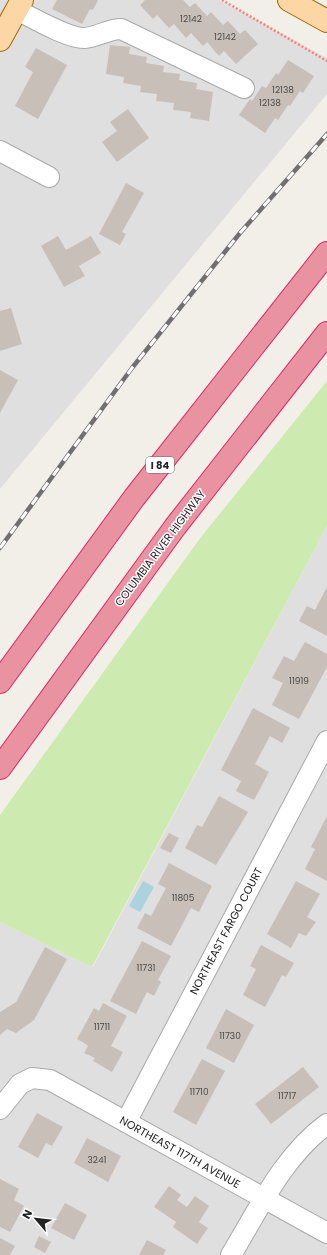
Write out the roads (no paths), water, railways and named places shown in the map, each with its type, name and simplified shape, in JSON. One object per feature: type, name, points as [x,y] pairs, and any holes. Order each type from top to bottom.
[{"type":"highway","name":"I 84","points":[[0,682],[143,487],[327,253]]},
{"type":"highway","name":"COLUMBIA RIVER HIGHWAY","points":[[0,768],[175,527],[327,333]]},
{"type":"highway","points":[[175,527],[327,355]]},
{"type":"main road","points":[[289,0],[327,21]]},
{"type":"main road","points":[[0,40],[19,5]]},
{"type":"street","points":[[19,5],[76,38],[88,38],[112,29],[121,29],[244,88]]},
{"type":"street","points":[[0,150],[49,177]]},
{"type":"street","name":"NORTHEAST FARGO COURT","points":[[126,1122],[327,740]]},
{"type":"street","name":"NORTHEAST 117TH AVENUE","points":[[0,1109],[20,1084],[32,1078],[50,1080],[327,1233]]},
{"type":"street","points":[[231,1255],[291,1158],[308,1140],[327,1124]]},
{"type":"water","points":[[143,881],[154,887],[140,912],[129,906]]},
{"type":"railway","points":[[0,548],[132,368],[240,233],[327,134]]}]
